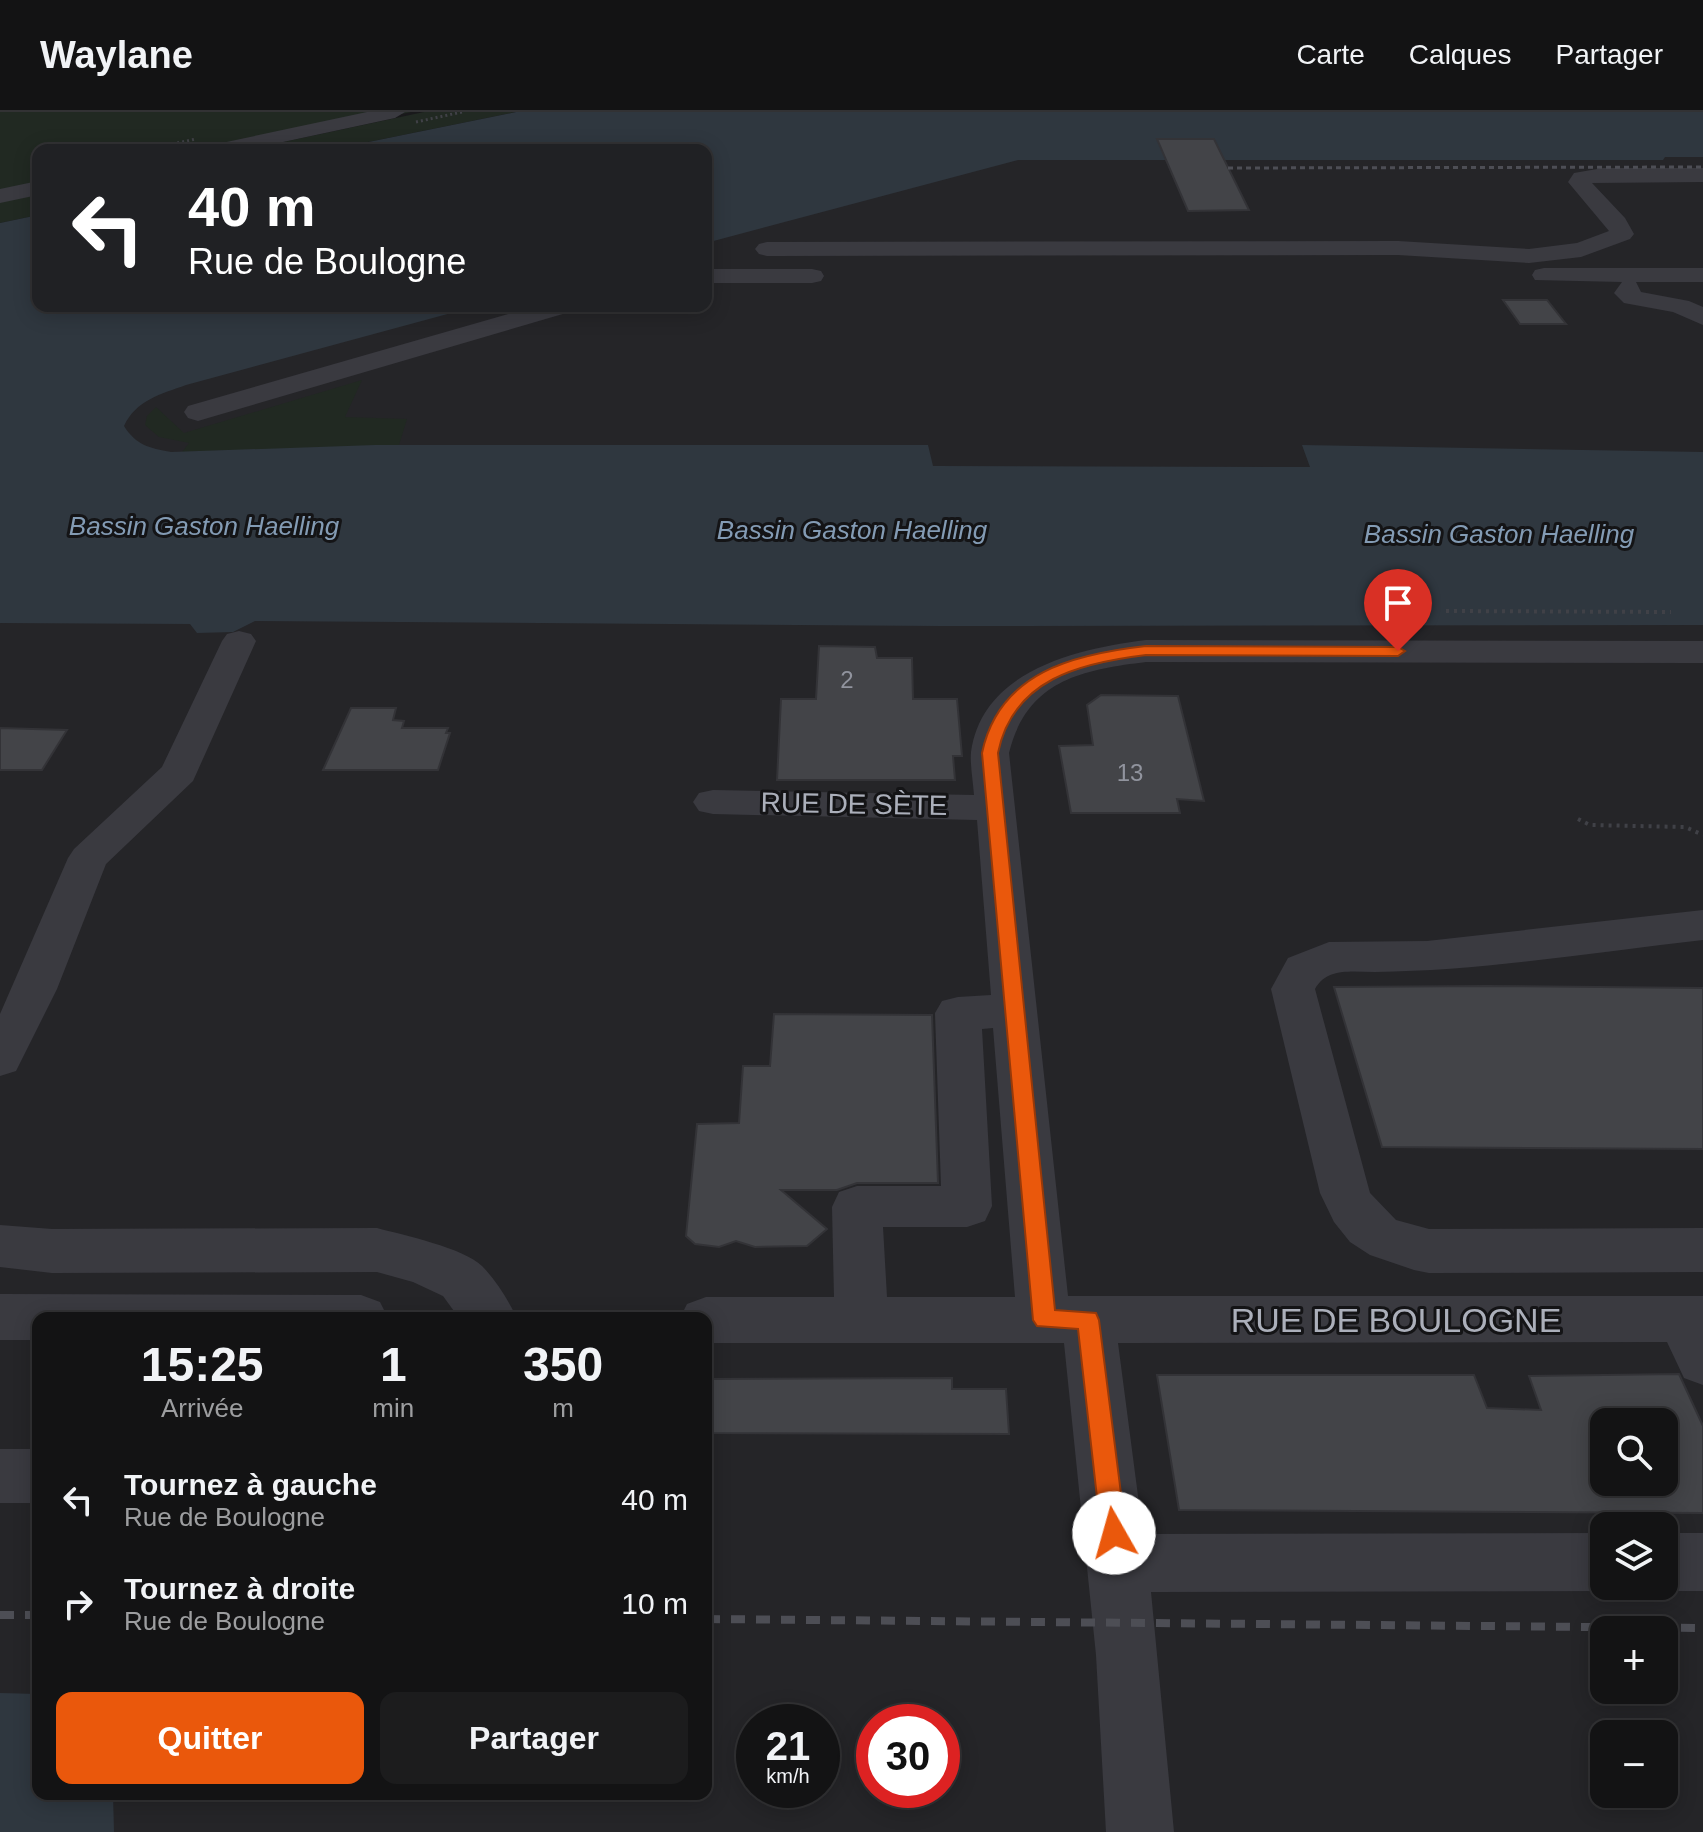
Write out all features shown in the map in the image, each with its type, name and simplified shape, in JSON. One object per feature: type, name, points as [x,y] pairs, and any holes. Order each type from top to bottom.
[{"type":"street","points":[[245,144],[395,112]]},
{"type":"street","points":[[1626,248],[1622,230],[1579,182],[1582,178],[1603,175],[1703,175]]},
{"type":"street","points":[[0,196],[32,189]]},
{"type":"street","points":[[712,263],[846,226]]},
{"type":"street","points":[[767,249],[1398,248],[1529,256],[1626,248],[1703,260]]},
{"type":"street","points":[[737,257],[1208,254],[1263,258],[1413,257],[1502,266],[1554,267],[1626,248]]},
{"type":"street","points":[[1446,275],[1626,248],[1703,275]]},
{"type":"street","points":[[712,276],[832,276]]},
{"type":"street","points":[[1703,284],[1642,284],[1630,287],[1627,293],[1633,298],[1680,306],[1703,317]]},
{"type":"street","points":[[198,412],[543,312]]},
{"type":"street","points":[[0,1059],[35,989],[88,858],[179,773],[239,641]]},
{"type":"street","points":[[1140,1832],[1128,1655],[1117,1563],[1066,1320],[1015,1011],[990,753],[995,729],[1005,712],[1030,685],[1047,675],[1088,660],[1146,651],[1703,652]]},
{"type":"street","name":"RUE DE SÈTE","points":[[713,802],[996,808]]},
{"type":"street","points":[[1703,925],[1427,956],[1329,957],[1304,969],[1293,989],[1345,1193],[1355,1216],[1374,1233],[1401,1247],[1429,1251],[1703,1250]]},
{"type":"street","points":[[861,1320],[857,1207],[967,1206],[958,1013],[1015,1011]]},
{"type":"street","points":[[0,1246],[52,1251],[377,1250],[425,1263],[462,1280],[486,1312]]},
{"type":"street","name":"RUE DE BOULOGNE","points":[[712,1320],[1066,1320],[1697,1333]]},
{"type":"street","points":[[9,1325],[32,1325]]},
{"type":"street","points":[[0,1476],[32,1476]]},
{"type":"street","points":[[1117,1563],[1590,1562]]},
{"type":"street","points":[[1678,1562],[1703,1562]]},
{"type":"path","points":[[1446,611],[1671,612]]},
{"type":"path","points":[[1650,612],[1659,625]]},
{"type":"path","points":[[1578,819],[1590,825],[1685,827],[1703,835]]},
{"type":"shaded area","points":[[0,112],[411,112],[259,144],[32,144],[32,191],[0,198]]},
{"type":"shaded area","points":[[424,112],[516,112],[359,144],[274,144]]},
{"type":"shaded area","points":[[1068,112],[1703,112],[1703,1832],[0,1832],[0,373],[275,312],[712,312],[712,204]]},
{"type":"shaded area","points":[[32,195],[32,216],[0,223],[0,202]]},
{"type":"shaded area","points":[[362,380],[345,417],[407,419],[399,445],[182,452],[189,443],[159,437],[145,425],[147,416],[156,407],[184,433]]},
{"type":"water","points":[[516,112],[1703,112],[1703,157],[1665,157],[1663,160],[1018,160],[712,241],[712,144],[359,144]]},
{"type":"water","name":"Bassin Gaston Haelling","points":[[32,216],[32,312],[455,312],[159,395],[135,410],[124,426],[138,442],[156,449],[171,452],[375,445],[928,445],[933,466],[1310,467],[1302,445],[1703,452],[1703,625],[939,626],[255,621],[233,632],[197,633],[190,624],[0,623],[0,223]]},
{"type":"water","points":[[0,1693],[32,1694],[32,1800],[113,1800],[114,1832],[0,1832]]},
{"type":"building","points":[[1157,139],[1214,139],[1249,210],[1188,211]]},
{"type":"building","points":[[1503,300],[1547,300],[1566,324],[1520,324]]},
{"type":"building","points":[[819,646],[875,647],[877,658],[912,658],[913,699],[957,699],[962,756],[953,756],[955,780],[777,780],[781,699],[816,699]]},
{"type":"building","points":[[1101,695],[1178,696],[1204,801],[1177,799],[1180,813],[1071,813],[1059,746],[1093,745],[1087,705]]},
{"type":"building","points":[[351,708],[396,708],[393,720],[404,721],[402,728],[448,728],[446,733],[450,733],[438,770],[323,770]]},
{"type":"building","points":[[0,728],[67,730],[42,770],[0,770]]},
{"type":"building","points":[[1334,987],[1703,988],[1703,1149],[1382,1147]]},
{"type":"building","points":[[774,1014],[932,1015],[938,1183],[857,1183],[837,1190],[781,1190],[827,1229],[807,1246],[755,1247],[736,1241],[719,1247],[695,1244],[686,1236],[697,1124],[739,1123],[743,1066],[770,1066]]},
{"type":"building","points":[[1679,1374],[1703,1426],[1703,1513],[1179,1510],[1157,1375],[1474,1375],[1487,1408],[1541,1410],[1529,1376]]},
{"type":"building","points":[[952,1378],[952,1389],[1006,1389],[1009,1434],[712,1433],[712,1379]]},
{"type":"railway","points":[[1228,168],[1703,167]]},
{"type":"railway","points":[[0,1615],[32,1615]]},
{"type":"railway","points":[[712,1619],[1703,1628]]},
{"type":"route","points":[[1114,1533],[1088,1320],[1044,1320],[990,753],[995,729],[1017,696],[1030,685],[1065,668],[1112,655],[1146,651],[1398,651]]}]
